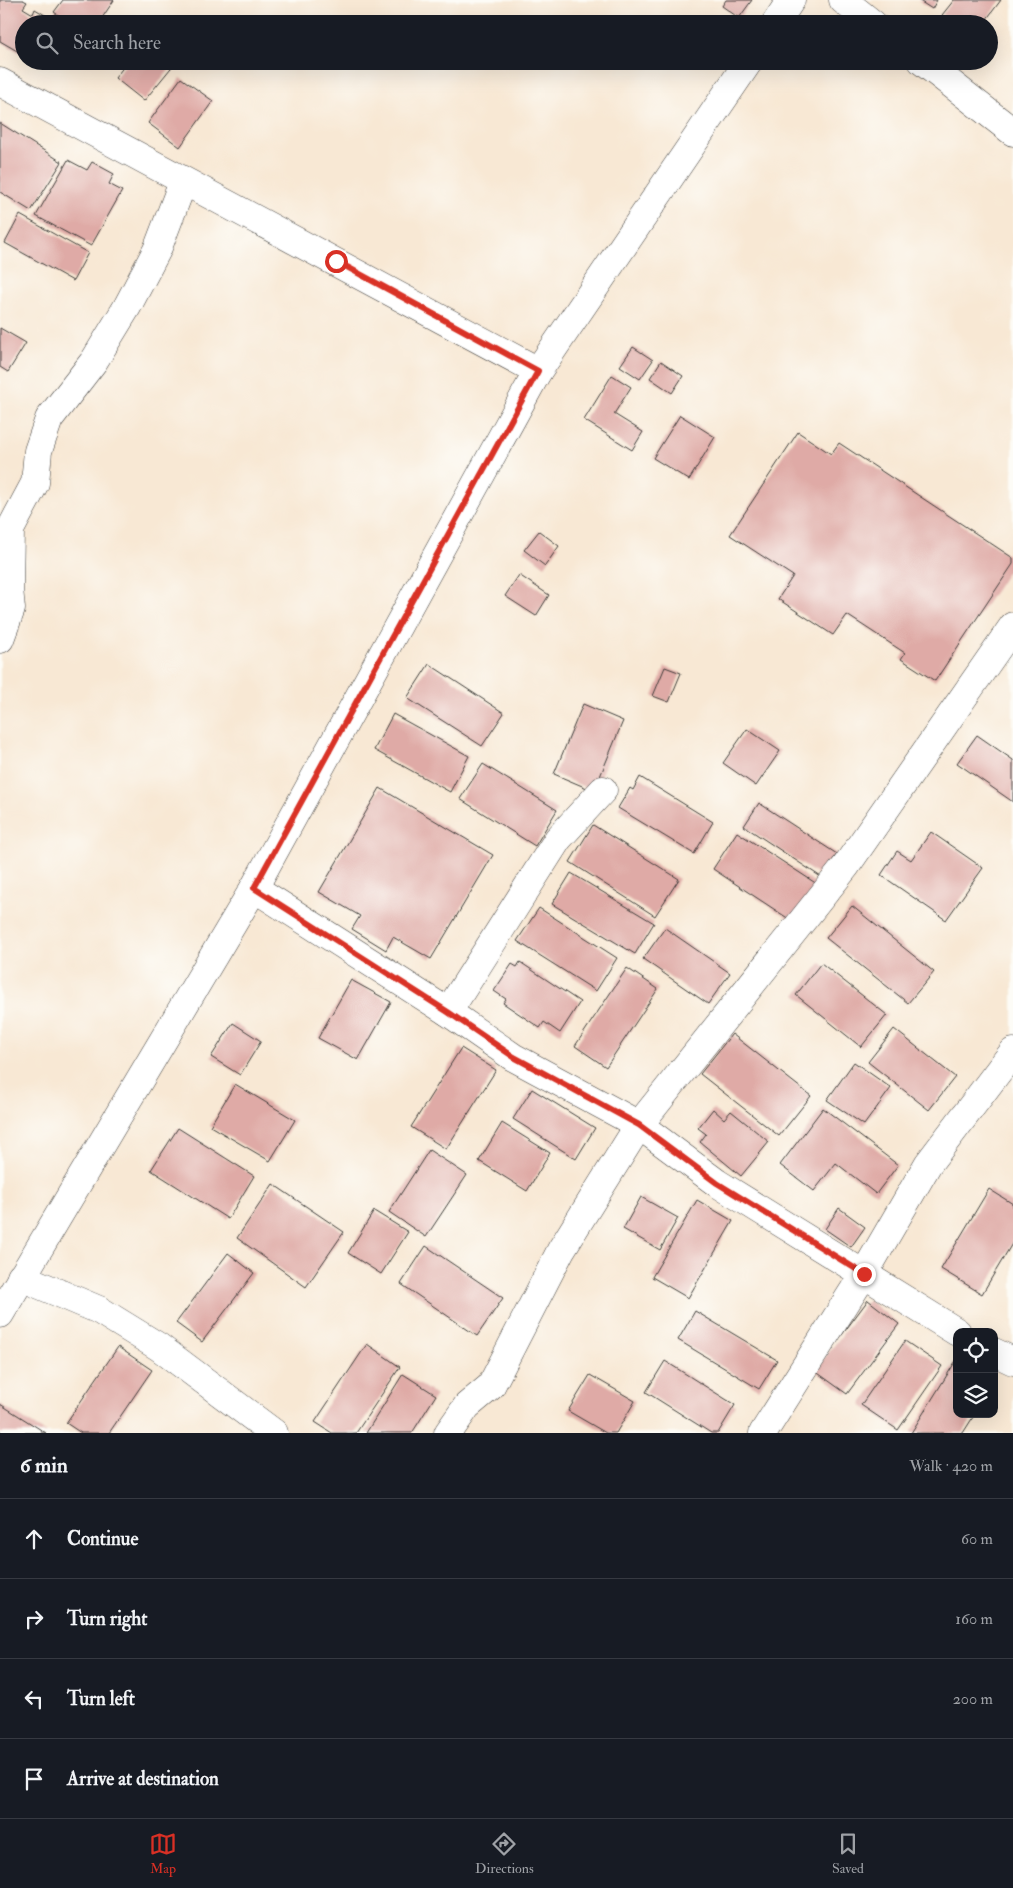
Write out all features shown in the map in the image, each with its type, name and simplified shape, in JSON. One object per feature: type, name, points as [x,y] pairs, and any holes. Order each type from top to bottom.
[{"type":"street","points":[[780,15],[791,0]]},
{"type":"street","points":[[843,0],[862,15]]},
{"type":"street","points":[[0,1314],[254,888],[538,371],[743,70]]},
{"type":"street","points":[[934,70],[1013,132]]},
{"type":"street","points":[[0,82],[538,371]]},
{"type":"street","points":[[0,639],[11,609],[9,589],[10,530],[35,483],[38,451],[49,419],[94,362],[127,307],[158,250],[183,182]]},
{"type":"street","points":[[448,1433],[467,1406],[491,1386],[560,1250],[639,1125],[846,866],[1013,626]]},
{"type":"street","points":[[448,1012],[558,839],[603,790]]},
{"type":"street","points":[[254,888],[448,1012],[514,1057],[639,1125],[717,1183],[953,1330]]},
{"type":"street","points":[[763,1433],[864,1274],[928,1164],[1013,1052]]},
{"type":"street","points":[[22,1277],[99,1310],[159,1347],[274,1433]]},
{"type":"street","points":[[998,1354],[1013,1361]]},
{"type":"building","points":[[0,0],[23,0],[27,2],[23,8],[33,14],[35,9],[45,15],[15,15],[15,50],[0,41]]},
{"type":"building","points":[[63,0],[114,0],[104,15],[58,15],[54,12]]},
{"type":"building","points":[[726,0],[752,0],[741,15],[735,15],[722,6]]},
{"type":"building","points":[[918,0],[937,0],[932,9]]},
{"type":"building","points":[[954,0],[1001,0],[990,15],[942,15]]},
{"type":"building","points":[[121,70],[169,70],[144,101],[115,78]]},
{"type":"building","points":[[181,78],[213,101],[180,147],[148,123]]},
{"type":"building","points":[[0,123],[62,162],[31,211],[0,192]]},
{"type":"building","points":[[68,160],[87,170],[92,162],[114,174],[109,184],[122,191],[91,246],[36,216]]},
{"type":"building","points":[[20,215],[88,253],[73,281],[5,243]]},
{"type":"building","points":[[0,328],[26,343],[8,372],[0,367]]},
{"type":"building","points":[[633,347],[653,360],[640,379],[620,366]]},
{"type":"building","points":[[661,361],[683,376],[672,393],[650,378]]},
{"type":"building","points":[[612,375],[631,387],[614,414],[643,432],[632,450],[584,420]]},
{"type":"building","points":[[680,415],[715,437],[689,480],[653,458]]},
{"type":"building","points":[[798,432],[831,454],[839,443],[1013,558],[1013,564],[935,681],[901,659],[905,653],[847,615],[833,635],[778,599],[793,576],[730,535]]},
{"type":"building","points":[[539,531],[559,546],[545,566],[524,550]]},
{"type":"building","points":[[519,575],[549,595],[536,616],[505,596]]},
{"type":"building","points":[[429,664],[504,713],[482,746],[407,698]]},
{"type":"building","points":[[665,667],[681,673],[669,702],[653,696]]},
{"type":"building","points":[[583,704],[623,721],[594,791],[554,774]]},
{"type":"building","points":[[393,714],[469,756],[450,792],[374,750]]},
{"type":"building","points":[[747,729],[780,751],[756,786],[723,763]]},
{"type":"building","points":[[977,735],[1013,760],[1013,802],[957,763]]},
{"type":"building","points":[[483,764],[557,810],[535,846],[460,799]]},
{"type":"building","points":[[640,777],[713,822],[694,854],[618,808],[630,788],[633,790]]},
{"type":"building","points":[[380,788],[493,855],[431,959],[393,937],[386,950],[352,929],[360,916],[319,892]]},
{"type":"building","points":[[759,803],[837,854],[821,877],[744,826]]},
{"type":"building","points":[[593,825],[679,879],[655,916],[570,862]]},
{"type":"building","points":[[737,832],[817,884],[792,921],[713,869]]},
{"type":"building","points":[[931,832],[983,868],[946,920],[881,875],[897,851],[911,860]]},
{"type":"building","points":[[571,873],[654,923],[635,954],[552,904]]},
{"type":"building","points":[[852,906],[934,972],[908,1003],[826,938]]},
{"type":"building","points":[[539,908],[617,958],[596,991],[517,941]]},
{"type":"building","points":[[665,928],[730,973],[708,1004],[643,959]]},
{"type":"building","points":[[520,962],[580,1002],[560,1033],[544,1022],[540,1028],[503,1003],[506,999],[494,991],[512,964],[517,967]]},
{"type":"building","points":[[821,963],[887,1015],[861,1047],[796,995]]},
{"type":"building","points":[[627,968],[658,989],[606,1067],[575,1046]]},
{"type":"building","points":[[351,980],[391,1002],[358,1060],[318,1038]]},
{"type":"building","points":[[233,1023],[261,1041],[240,1075],[211,1057]]},
{"type":"building","points":[[894,1029],[955,1077],[929,1110],[868,1062]]},
{"type":"building","points":[[732,1034],[811,1096],[779,1136],[700,1074]]},
{"type":"building","points":[[461,1048],[496,1070],[446,1149],[411,1127]]},
{"type":"building","points":[[854,1062],[891,1088],[864,1125],[827,1100]]},
{"type":"building","points":[[235,1084],[295,1120],[270,1161],[210,1126]]},
{"type":"building","points":[[532,1089],[595,1128],[576,1159],[513,1119]]},
{"type":"building","points":[[823,1108],[898,1165],[876,1194],[836,1163],[814,1191],[780,1165]]},
{"type":"building","points":[[713,1109],[724,1119],[731,1111],[769,1142],[741,1176],[700,1142],[706,1134],[698,1128]]},
{"type":"building","points":[[502,1123],[550,1153],[527,1191],[479,1161]]},
{"type":"building","points":[[178,1128],[254,1176],[228,1219],[151,1170]]},
{"type":"building","points":[[429,1150],[467,1175],[426,1237],[389,1212]]},
{"type":"building","points":[[273,1184],[344,1232],[306,1287],[237,1238]]},
{"type":"building","points":[[989,1189],[1013,1204],[1013,1242],[982,1294],[941,1269]]},
{"type":"building","points":[[641,1197],[678,1218],[660,1250],[623,1229]]},
{"type":"building","points":[[697,1200],[733,1221],[688,1298],[652,1277]]},
{"type":"building","points":[[839,1208],[865,1227],[851,1247],[825,1229]]},
{"type":"building","points":[[374,1211],[408,1232],[381,1274],[348,1253]]},
{"type":"building","points":[[426,1246],[503,1298],[477,1336],[401,1284]]},
{"type":"building","points":[[228,1253],[254,1273],[202,1342],[176,1323]]},
{"type":"building","points":[[868,1300],[899,1324],[847,1394],[815,1371]]},
{"type":"building","points":[[695,1311],[777,1360],[759,1389],[678,1340]]},
{"type":"building","points":[[905,1341],[942,1366],[898,1430],[861,1405]]},
{"type":"building","points":[[367,1344],[400,1367],[356,1433],[332,1433],[315,1422]]},
{"type":"building","points":[[118,1347],[152,1370],[109,1433],[81,1433],[66,1423]]},
{"type":"building","points":[[665,1361],[735,1405],[718,1433],[711,1433],[646,1392]]},
{"type":"building","points":[[953,1365],[953,1418],[972,1418],[963,1433],[911,1433]]},
{"type":"building","points":[[403,1374],[436,1395],[412,1433],[366,1433]]},
{"type":"building","points":[[590,1375],[635,1401],[616,1433],[606,1433],[568,1411]]},
{"type":"building","points":[[0,1404],[46,1433],[0,1433]]},
{"type":"route","points":[[336,261],[474,338],[538,371],[254,888],[448,1012],[514,1057],[639,1125],[717,1183],[864,1274]]}]
